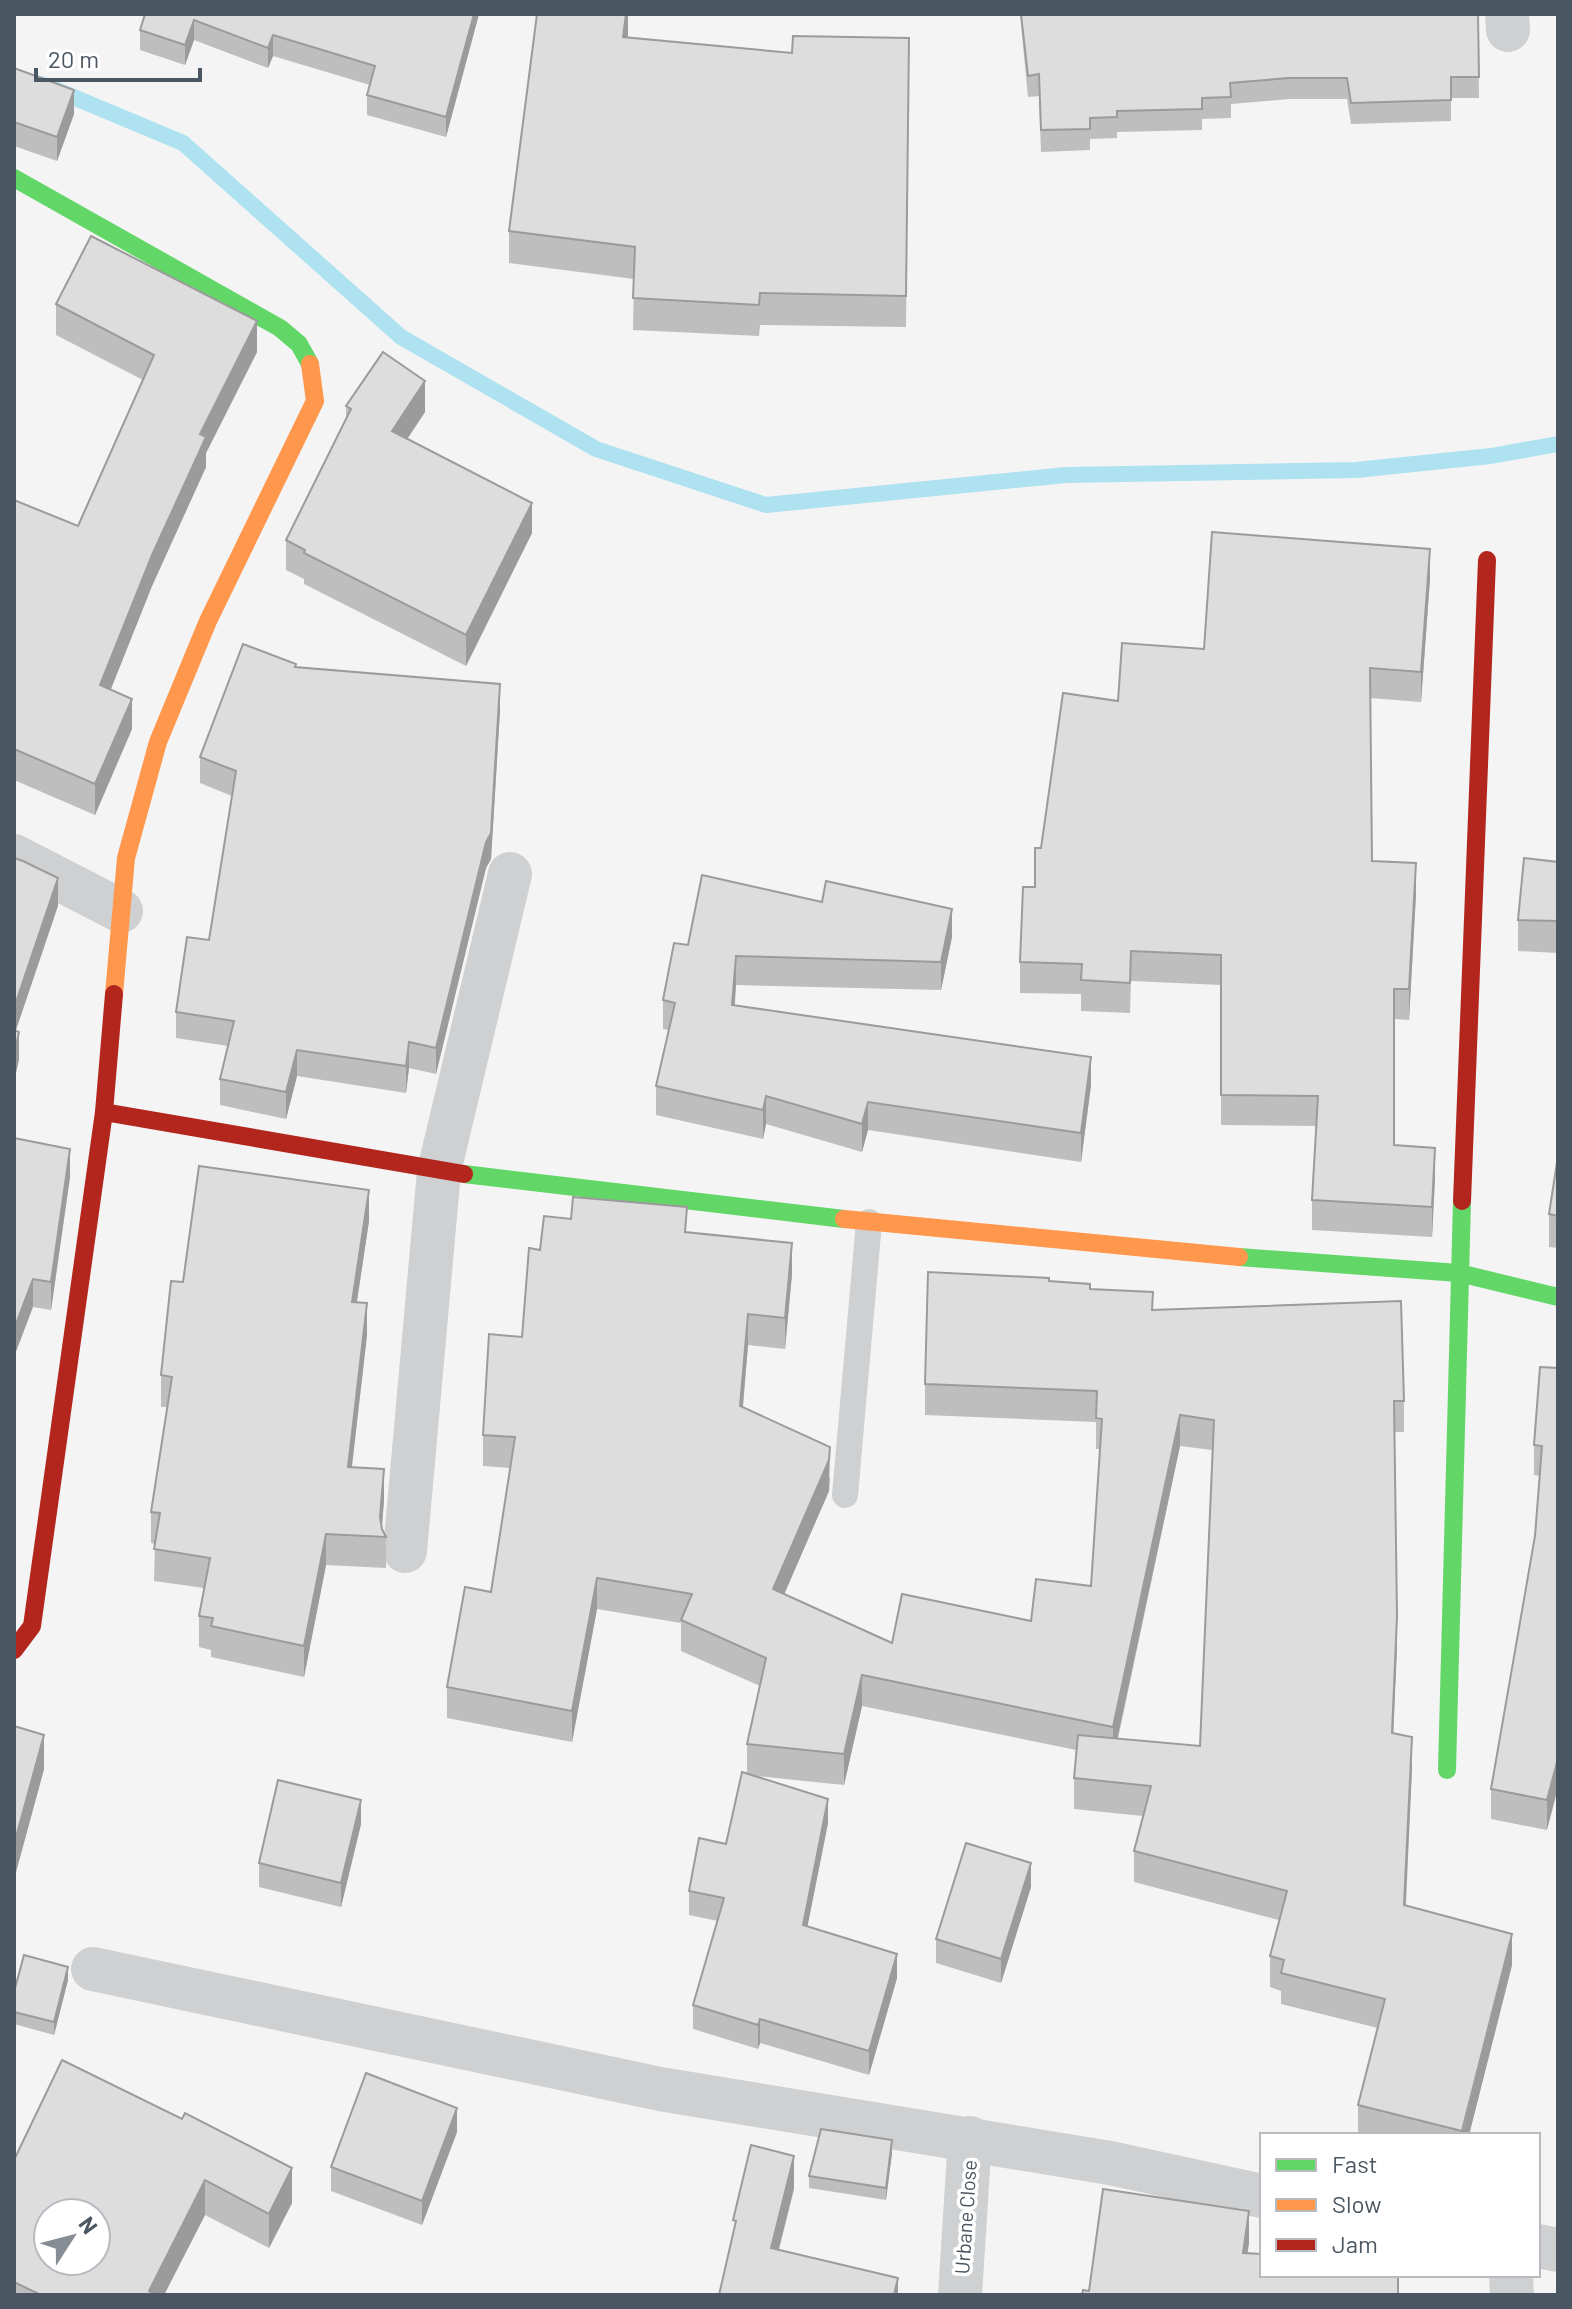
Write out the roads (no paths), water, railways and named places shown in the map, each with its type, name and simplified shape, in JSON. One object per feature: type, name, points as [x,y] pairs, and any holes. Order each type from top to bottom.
[{"type":"street","points":[[14,178],[280,328],[300,343],[312,363],[315,401],[208,621],[158,742],[126,858],[104,1112],[32,1626],[14,1650]]},
{"type":"street","points":[[1447,1770],[1459,1273],[1487,560]]},
{"type":"street","points":[[14,856],[121,911]]},
{"type":"street","points":[[405,1551],[439,1171],[510,874]]},
{"type":"street","points":[[104,1112],[439,1171],[869,1222],[1261,1259],[1459,1273],[1558,1297]]},
{"type":"street","points":[[93,1969],[660,2089],[970,2138],[1110,2163],[1260,2196]]},
{"type":"street","name":"Urbane Close","points":[[960,2295],[970,2138]]},
{"type":"lane","points":[[845,1495],[869,1222]]},
{"type":"waterway","points":[[14,77],[47,86],[183,143],[401,337],[596,449],[766,505],[1066,475],[1356,470],[1491,456],[1558,444]]}]
